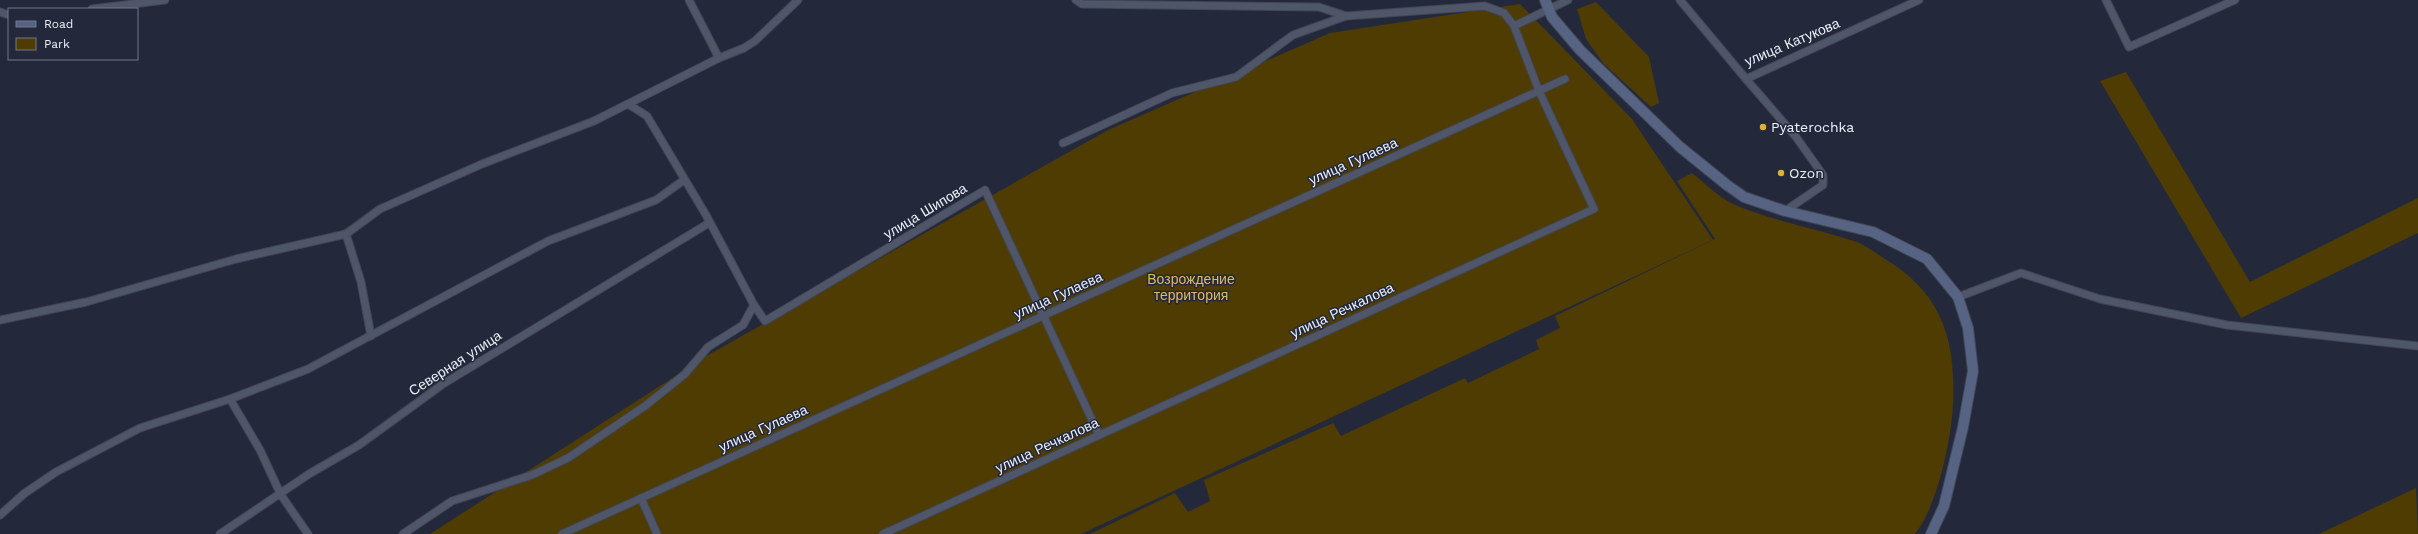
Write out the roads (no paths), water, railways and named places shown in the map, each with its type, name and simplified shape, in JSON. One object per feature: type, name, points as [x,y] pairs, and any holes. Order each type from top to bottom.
[{"type":"main road","points":[[1545,0],[1558,26],[1580,50],[1680,147],[1727,185],[1744,196],[1785,211],[1873,232],[1927,259],[1958,298],[1968,328],[1973,371],[1963,427],[1944,506],[1931,534]]},
{"type":"street","points":[[100,8],[165,0]]},
{"type":"street","points":[[689,0],[720,58]]},
{"type":"street","points":[[0,320],[86,302],[243,257],[346,234],[380,209],[439,182],[594,121],[755,41],[798,0]]},
{"type":"street","points":[[1076,0],[1082,4],[1319,7],[1346,16]]},
{"type":"street","points":[[1063,143],[1172,93],[1236,77],[1293,35],[1346,16],[1485,6],[1504,13],[1514,26],[1568,0]]},
{"type":"street","name":"улица Катукова","points":[[1680,0],[1746,79],[1919,0]]},
{"type":"street","points":[[2106,0],[2129,47],[2235,0]]},
{"type":"street","name":"улица Речкалова","points":[[883,534],[1594,209],[1539,91],[1514,26]]},
{"type":"street","name":"улица Гулаева","points":[[562,534],[1565,79]]},
{"type":"street","points":[[1746,79],[1796,137],[1823,174],[1823,184],[1785,211]]},
{"type":"street","points":[[403,534],[452,501],[532,475],[574,454],[645,406],[685,374],[708,346],[742,325],[754,305],[709,223],[647,116],[628,104]]},
{"type":"street","points":[[0,515],[25,493],[50,476],[108,444],[160,420],[230,399],[308,369],[548,242],[656,200],[684,180]]},
{"type":"street","name":"улица Шипова","points":[[754,305],[765,321],[985,190],[1045,315],[1099,435]]},
{"type":"street","name":"Северная улица","points":[[220,534],[281,495],[308,474],[359,445],[443,384],[709,223]]},
{"type":"street","points":[[346,234],[361,282],[371,336]]},
{"type":"street","points":[[1958,298],[2021,273],[2100,299],[2219,323],[2418,346]]},
{"type":"street","points":[[230,399],[260,450],[281,495],[308,534]]},
{"type":"street","points":[[641,498],[657,534]]},
{"type":"place","name":"Pyaterochka","points":[[1763,127]]},
{"type":"place","name":"Ozon","points":[[1781,173]]},
{"type":"park label","name":"Возрождение территория","points":[[1191,288]]}]
